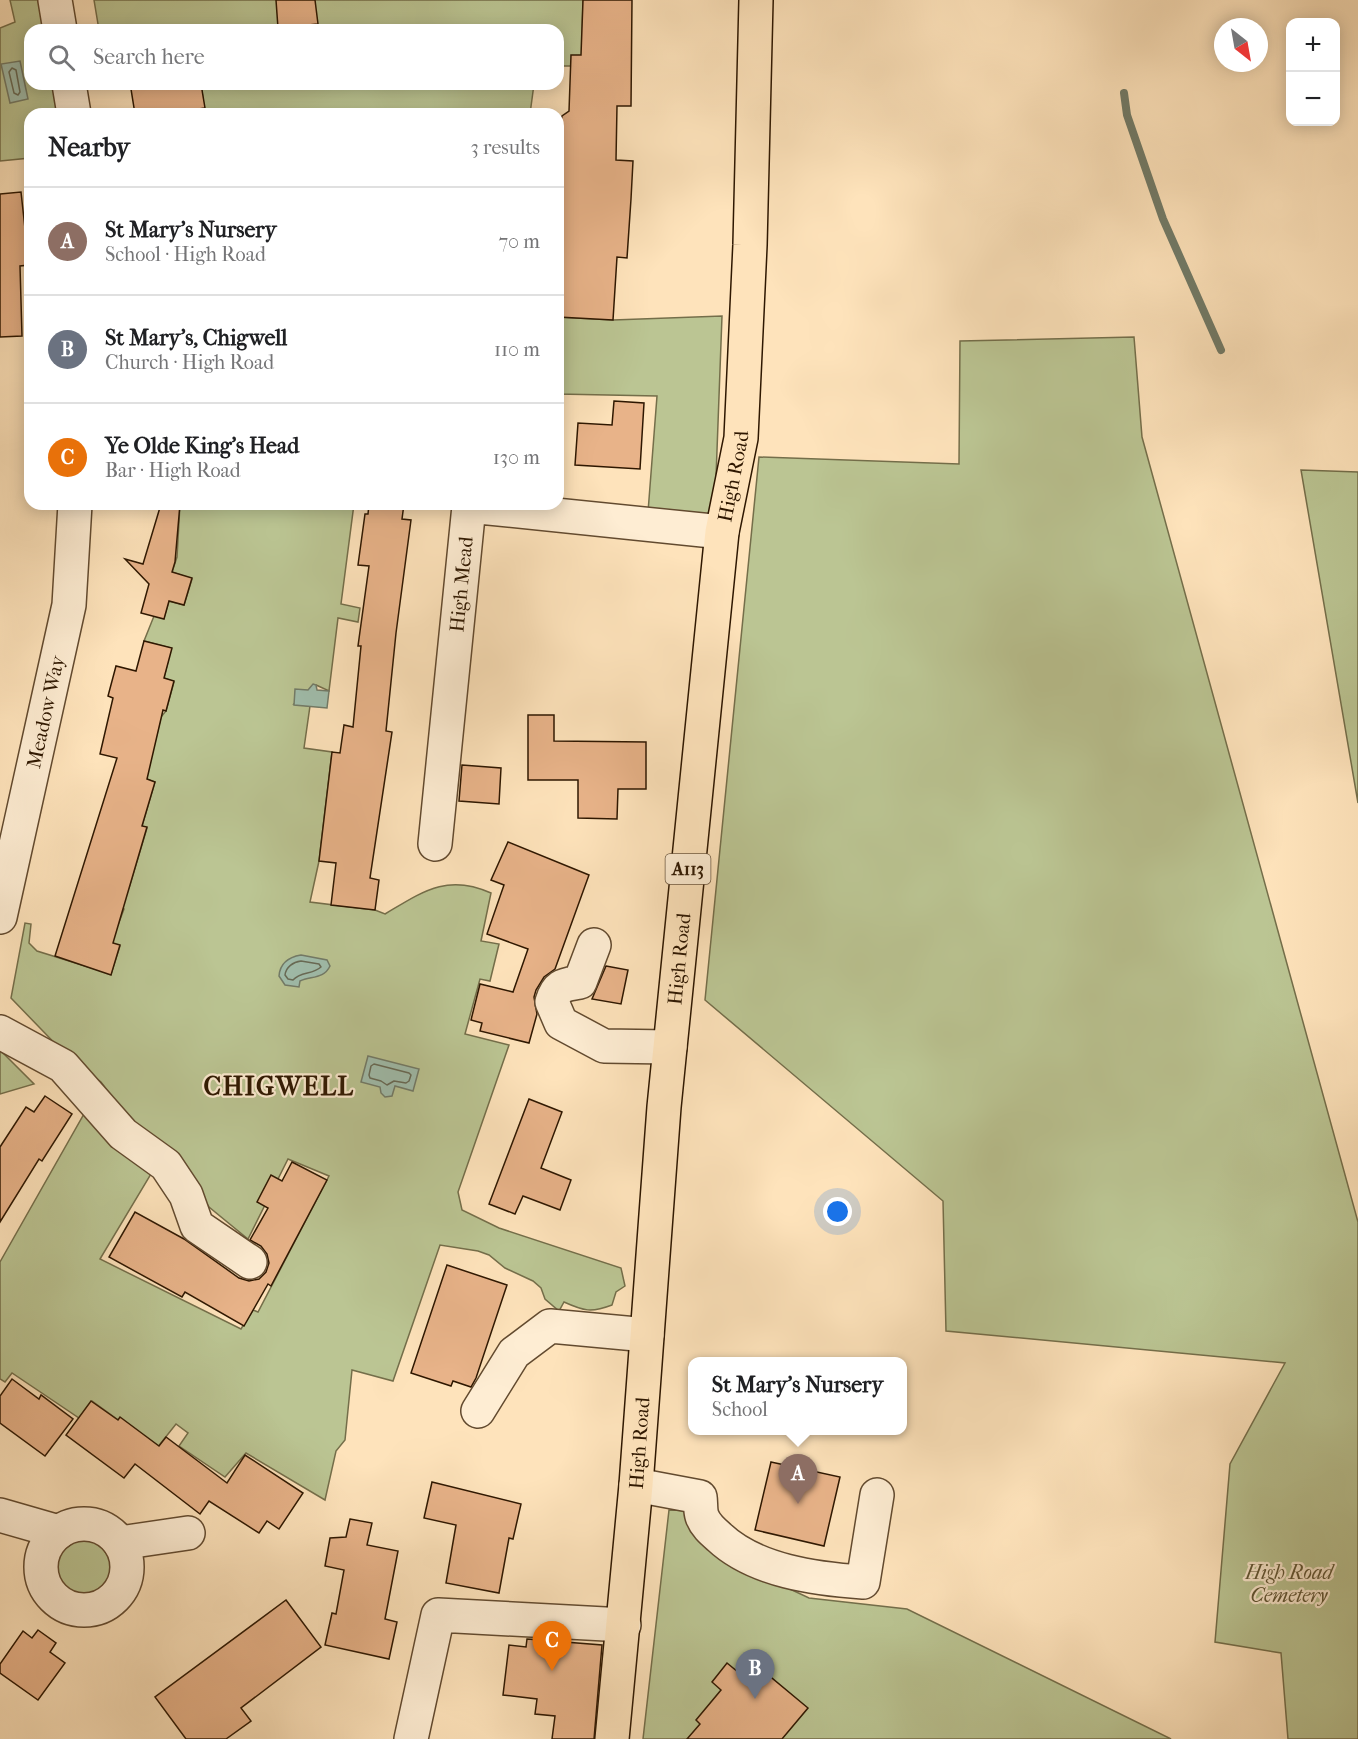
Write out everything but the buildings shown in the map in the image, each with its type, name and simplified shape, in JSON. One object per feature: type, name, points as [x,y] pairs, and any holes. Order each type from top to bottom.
[{"type":"main road","name":"High Road","points":[[612,1739],[636,1485],[670,1047],[722,532],[741,438],[750,245],[756,0]]},
{"type":"street","points":[[56,0],[59,24]]},
{"type":"street","points":[[70,90],[73,108]]},
{"type":"street","name":"Meadow Way","points":[[0,917],[69,605],[75,510]]},
{"type":"street","name":"High Mead","points":[[435,844],[469,510]]},
{"type":"street","name":"High Mead","points":[[508,510],[722,532]]},
{"type":"street","points":[[595,945],[580,982],[564,985],[555,991],[552,1002],[561,1023],[604,1046],[670,1047]]},
{"type":"street","points":[[0,1032],[63,1066],[123,1134],[166,1165],[186,1195],[197,1226],[250,1262]]},
{"type":"street","points":[[478,1412],[514,1353],[550,1326],[647,1335]]},
{"type":"street","points":[[636,1485],[700,1497],[702,1515],[708,1527],[732,1548],[748,1557],[823,1579],[863,1582],[877,1495]]},
{"type":"street","points":[[0,1515],[59,1532]]},
{"type":"street","points":[[84,1524],[98,1526],[110,1532],[120,1543],[126,1557],[127,1571],[123,1586],[114,1598],[102,1606],[87,1610],[73,1608],[59,1602],[49,1592],[43,1580],[41,1566],[43,1553],[59,1532],[71,1526],[84,1524]]},
{"type":"street","points":[[120,1543],[188,1533]]},
{"type":"street","points":[[411,1739],[438,1616],[624,1625]]},
{"type":"green space","points":[[10,0],[38,0],[43,24],[24,24],[24,90],[54,90],[57,108],[24,108],[24,159],[0,161],[0,28],[15,22]]},
{"type":"green space","points":[[94,0],[583,0],[582,38],[589,56],[571,66],[564,66],[564,24],[98,24]]},
{"type":"green space","points":[[202,90],[533,90],[531,108],[204,108]]},
{"type":"green space","points":[[722,316],[714,531],[647,525],[657,396],[564,394],[564,317],[613,320]]},
{"type":"green space","name":"High Road Cemetery","points":[[1134,337],[1142,437],[1358,1222],[1358,1739],[1288,1739],[1281,1653],[1215,1642],[1230,1464],[1285,1363],[946,1331],[943,1201],[705,1000],[759,457],[959,464],[960,341]]},
{"type":"green space","points":[[1301,470],[1358,472],[1358,803]]},
{"type":"green space","points":[[180,510],[353,510],[341,604],[360,608],[358,622],[338,618],[329,691],[316,685],[294,704],[310,706],[304,748],[332,752],[319,861],[310,902],[375,910],[385,914],[423,892],[448,885],[475,887],[491,893],[481,941],[499,944],[490,981],[480,979],[465,1034],[509,1045],[458,1192],[462,1210],[499,1228],[621,1268],[625,1286],[616,1292],[612,1305],[588,1310],[564,1302],[559,1311],[545,1299],[541,1288],[533,1281],[505,1268],[489,1255],[440,1245],[393,1381],[352,1370],[345,1440],[336,1451],[325,1500],[246,1453],[225,1477],[179,1446],[188,1433],[176,1424],[157,1448],[92,1401],[79,1418],[12,1373],[5,1382],[0,1379],[0,1262],[84,1114],[151,1174],[100,1259],[241,1329],[253,1310],[258,1312],[329,1176],[288,1159],[248,1239],[209,1207],[187,1175],[127,1117],[101,1082],[68,1057],[11,998],[25,923],[31,924],[29,943],[37,951],[111,974],[120,946],[95,938],[101,919],[118,925],[124,909],[100,901],[129,888],[147,828],[142,826],[155,782],[146,779],[161,717],[166,711],[174,682],[164,678],[171,648],[144,641],[154,616],[164,618],[169,601],[184,605],[192,579],[172,572],[177,557]]},
{"type":"green space","points":[[0,1050],[34,1084],[0,1094]]},
{"type":"green space","points":[[669,1510],[699,1511],[720,1556],[809,1598],[907,1609],[1171,1739],[643,1739]]},
{"type":"green space","points":[[85,1538],[96,1540],[109,1551],[114,1567],[112,1578],[101,1591],[85,1596],[74,1594],[61,1583],[56,1567],[58,1556],[69,1543]]},
{"type":"water","points":[[20,61],[24,90],[26,90],[28,99],[10,103],[1,64]]},
{"type":"water","points":[[313,684],[316,685],[317,690],[329,691],[327,708],[294,705],[295,689],[308,690]]},
{"type":"water","points":[[301,955],[327,960],[330,966],[321,975],[300,981],[299,987],[285,985],[279,976],[283,964]]},
{"type":"water","points":[[368,1056],[419,1069],[413,1091],[395,1086],[392,1096],[385,1097],[380,1087],[361,1082]]},
{"type":"waterway","points":[[1124,93],[1127,115],[1163,219],[1221,350]]},
{"type":"place","name":"St Mary's Nursery","points":[[798,1504]]},
{"type":"place","name":"Ye Olde King's Head","points":[[552,1671]]},
{"type":"place","name":"St Mary's, Chigwell","points":[[755,1699]]},
{"type":"district","name":"CHIGWELL","points":[[279,1086]]}]
